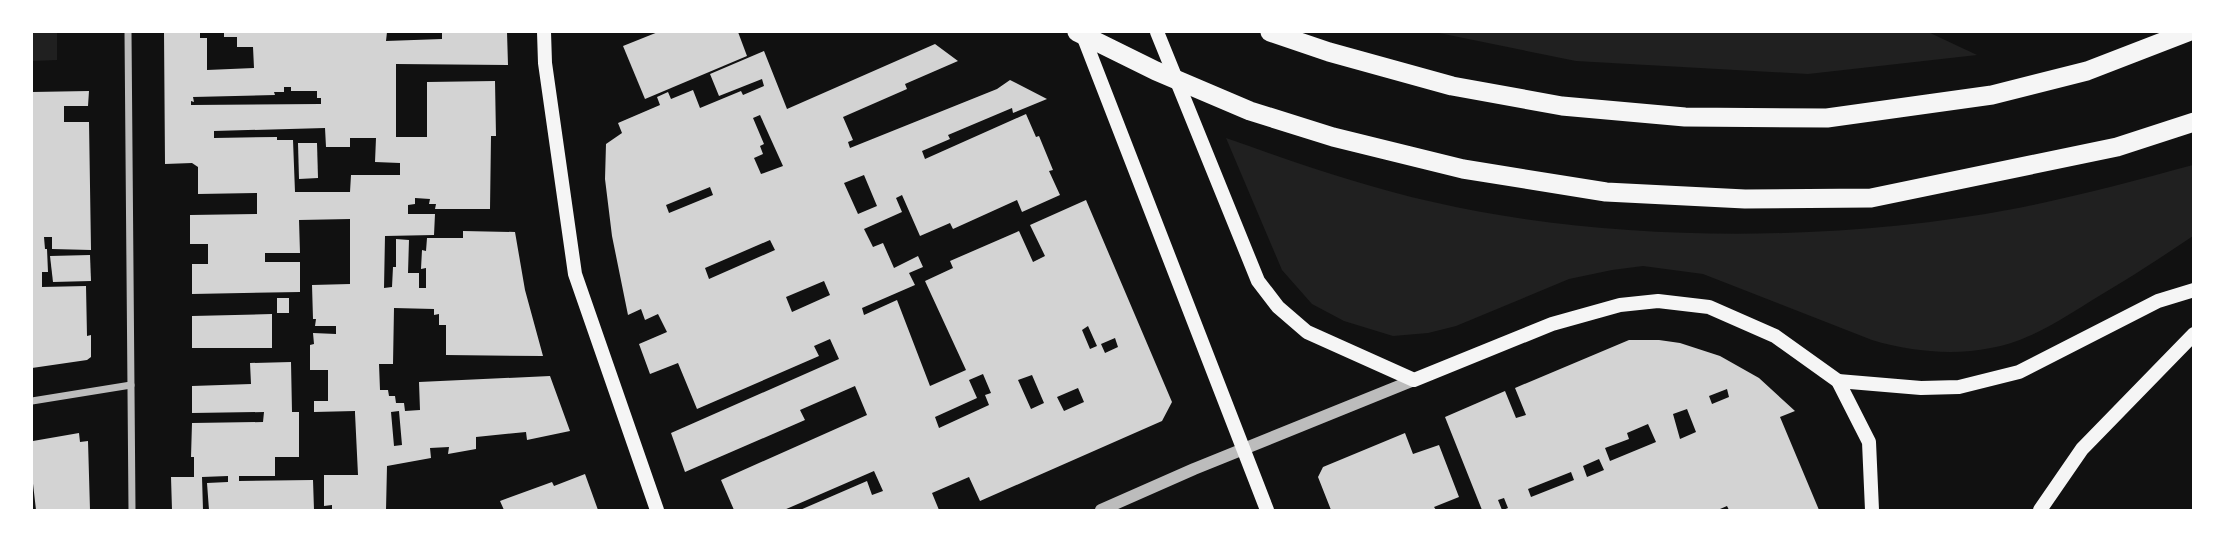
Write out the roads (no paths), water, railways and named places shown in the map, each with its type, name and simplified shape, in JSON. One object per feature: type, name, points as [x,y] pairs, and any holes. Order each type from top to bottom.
[{"type":"highway","points":[[1079,32],[1156,71],[1250,111],[1333,137],[1463,169],[1606,192],[1745,199],[1871,198],[2117,147],[2193,122]]},
{"type":"highway","points":[[1270,32],[1329,52],[1452,86],[1562,106],[1685,117],[1827,118],[1992,95],[2087,71],[2188,32]]},
{"type":"main road","points":[[544,32],[545,63],[575,274],[657,510]]},
{"type":"main road","points":[[1079,32],[1097,71],[1267,510]]},
{"type":"main road","points":[[1157,32],[1258,281],[1278,307],[1307,332],[1415,380],[1552,324],[1620,305],[1658,301],[1709,307],[1775,336],[1838,381],[1869,442],[1872,510]]},
{"type":"main road","points":[[1838,381],[1921,388],[1959,387],[2019,372],[2158,301],[2193,290]]},
{"type":"main road","points":[[2040,510],[2082,449],[2193,334]]},
{"type":"street","points":[[128,32],[132,510]]},
{"type":"street","points":[[1101,510],[1194,469],[1415,380]]},
{"type":"street","points":[[32,401],[131,385]]}]
